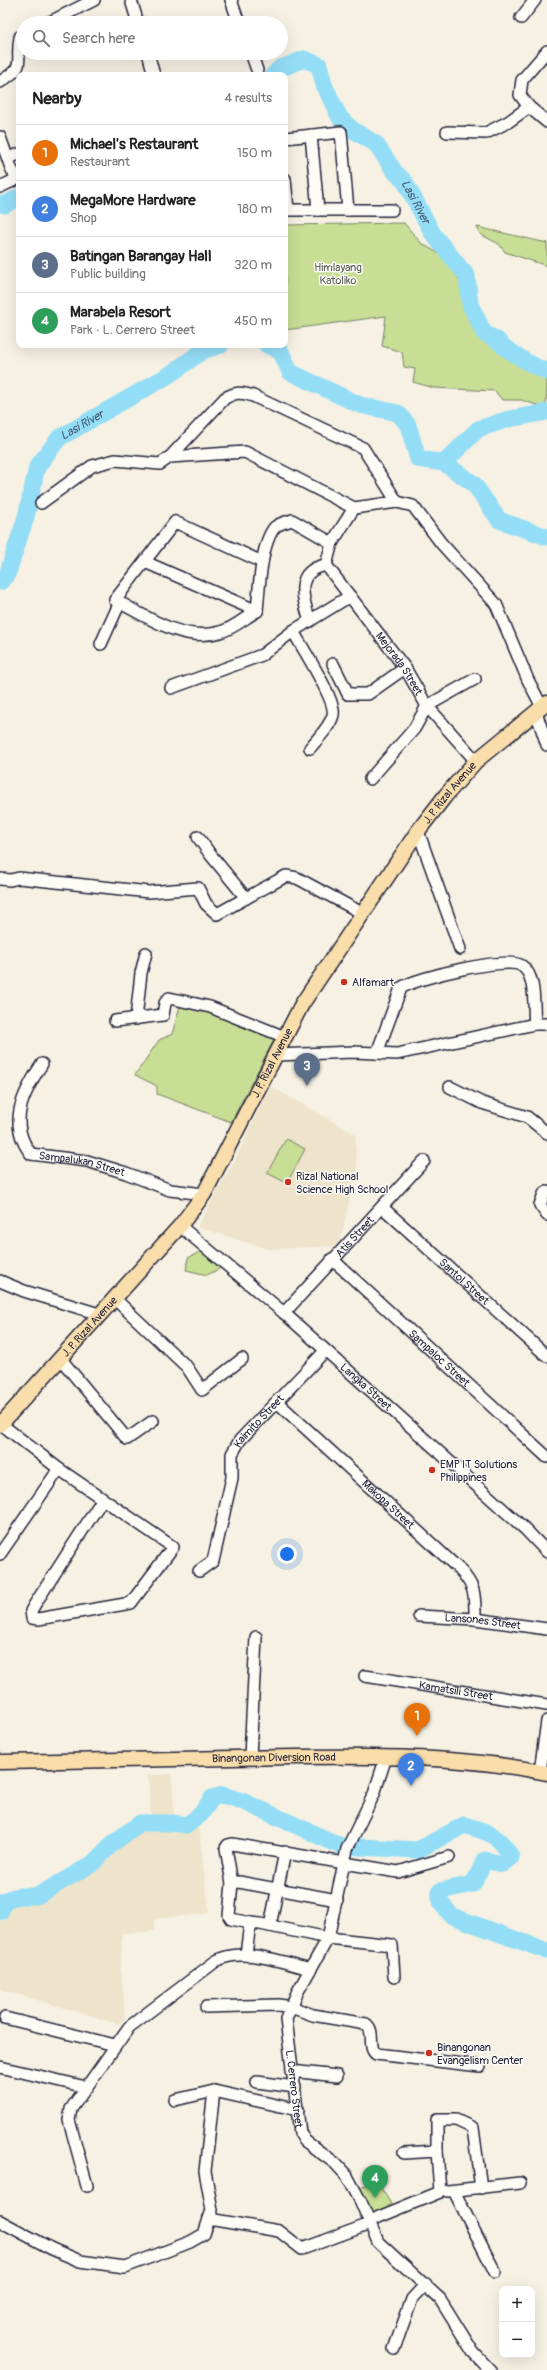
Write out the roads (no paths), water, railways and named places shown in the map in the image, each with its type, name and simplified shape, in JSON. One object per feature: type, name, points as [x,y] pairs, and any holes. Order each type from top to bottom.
[{"type":"main road","name":"J. P. Rizal Avenue","points":[[0,1425],[99,1314],[115,1300],[180,1226],[204,1194],[302,1004],[418,831],[442,800],[476,761],[542,707]]},
{"type":"main road","name":"Binangonan Diversion Road","points":[[0,1762],[250,1757],[386,1757],[460,1762],[544,1773]]},
{"type":"street","points":[[62,16],[94,0]]},
{"type":"street","points":[[131,0],[136,16]]},
{"type":"street","points":[[231,0],[237,16]]},
{"type":"street","points":[[521,18],[535,0]]},
{"type":"street","points":[[546,55],[522,80],[520,95],[529,107],[547,122]]},
{"type":"street","points":[[0,82],[17,70],[19,60]]},
{"type":"street","points":[[150,60],[153,72]]},
{"type":"street","points":[[253,60],[257,70]]},
{"type":"street","points":[[446,132],[486,134],[508,122],[529,107]]},
{"type":"street","points":[[288,138],[341,132],[348,210]]},
{"type":"street","points":[[311,135],[318,210]]},
{"type":"street","points":[[0,137],[16,177]]},
{"type":"street","points":[[8,158],[16,155]]},
{"type":"street","points":[[0,187],[16,179]]},
{"type":"street","points":[[288,210],[392,210]]},
{"type":"street","points":[[41,503],[92,466],[115,460],[160,464],[170,457],[225,398],[235,392],[242,392],[253,396],[363,448],[397,502]]},
{"type":"street","points":[[170,457],[245,452],[354,508],[397,502],[413,506],[441,543],[496,604],[528,680],[542,707],[547,745]]},
{"type":"street","points":[[310,621],[302,594],[303,581],[312,569],[326,565],[332,543],[354,508]]},
{"type":"street","points":[[257,611],[262,562],[272,532],[276,525],[292,520],[332,543]]},
{"type":"street","points":[[257,611],[221,632],[198,635],[182,633],[115,600],[175,522],[262,562]]},
{"type":"street","points":[[144,562],[257,611]]},
{"type":"street","name":"Mejorada Street","points":[[326,565],[405,668],[427,706],[476,761]]},
{"type":"street","points":[[171,688],[262,655],[292,631],[350,596]]},
{"type":"street","points":[[101,644],[120,602]]},
{"type":"street","points":[[292,631],[320,680],[334,709],[331,722],[310,748]]},
{"type":"street","points":[[333,664],[348,694],[368,694],[405,668]]},
{"type":"street","points":[[370,779],[414,729],[427,706],[475,679]]},
{"type":"street","points":[[418,831],[460,949]]},
{"type":"street","points":[[198,837],[246,898]]},
{"type":"street","points":[[0,879],[10,880],[19,878],[148,892],[198,888],[206,904],[217,914],[286,876],[297,878],[362,913]]},
{"type":"street","points":[[136,1020],[141,973],[146,953]]},
{"type":"street","points":[[377,1053],[401,988],[408,983],[464,968],[502,964],[524,966],[531,981],[535,1024]]},
{"type":"street","points":[[115,1022],[163,1015],[165,1003],[168,998],[210,1007],[285,1038]]},
{"type":"street","points":[[276,1055],[397,1054],[535,1024],[547,1024]]},
{"type":"street","name":"Sampalukan Street","points":[[42,1064],[21,1102],[20,1134],[24,1145],[31,1154],[87,1161],[126,1172],[170,1190],[204,1194]]},
{"type":"street","points":[[450,1087],[482,1103],[527,1117],[547,1133]]},
{"type":"street","name":"Atis Street","points":[[284,1313],[332,1259],[424,1161]]},
{"type":"street","points":[[547,1192],[544,1194],[540,1205],[547,1215]]},
{"type":"street","name":"Santol Street","points":[[382,1207],[547,1356]]},
{"type":"street","name":"Langka Street","points":[[180,1226],[284,1313],[508,1514],[547,1552]]},
{"type":"street","name":"Sampaloc Street","points":[[332,1259],[547,1457]]},
{"type":"street","points":[[0,1281],[24,1291],[99,1314]]},
{"type":"street","points":[[115,1300],[187,1367],[202,1390],[242,1359]]},
{"type":"street","name":"Kaimito Street","points":[[199,1571],[213,1561],[232,1478],[232,1454],[236,1446],[325,1351]]},
{"type":"street","points":[[60,1358],[127,1439],[153,1421]]},
{"type":"street","name":"Makopa Street","points":[[277,1402],[459,1569],[473,1587],[475,1595],[475,1619]]},
{"type":"street","points":[[0,1425],[102,1500],[173,1547],[131,1603],[38,1619],[32,1618],[32,1611],[35,1604],[102,1500]]},
{"type":"street","points":[[0,1554],[59,1469]]},
{"type":"street","name":"Lansones Street","points":[[419,1616],[475,1619],[547,1629]]},
{"type":"street","points":[[250,1757],[256,1636]]},
{"type":"street","name":"Kamatsili Street","points":[[365,1676],[547,1705]]},
{"type":"street","points":[[544,1773],[547,1721]]},
{"type":"street","name":"L. Cerrero Street","points":[[386,1757],[374,1794],[348,1845],[328,1938],[310,1969],[291,2007],[286,2025],[291,2071],[295,2086],[302,2138],[335,2163],[347,2176],[378,2242],[426,2284],[440,2299],[474,2352],[490,2370]]},
{"type":"street","points":[[394,1977],[392,1945],[328,1938],[231,1918],[229,1916],[232,1883],[226,1848],[228,1845],[285,1852],[398,1872],[448,1857]]},
{"type":"street","points":[[270,1926],[285,1852]]},
{"type":"street","points":[[232,1883],[239,1882],[337,1900]]},
{"type":"street","points":[[246,1955],[250,1923]]},
{"type":"street","points":[[87,2186],[69,2120],[70,2109],[129,2026],[216,1961],[227,1956],[246,1955],[310,1969]]},
{"type":"street","points":[[206,2007],[291,2007],[313,2015],[366,2024],[371,2030],[373,2051],[376,2054],[480,2066]]},
{"type":"street","points":[[5,2018],[115,2045]]},
{"type":"street","points":[[0,2067],[86,2087]]},
{"type":"street","points":[[291,2071],[337,2076]]},
{"type":"street","points":[[257,2082],[295,2086]]},
{"type":"street","points":[[175,2100],[214,2091],[298,2110]]},
{"type":"street","points":[[0,2221],[52,2249],[80,2261],[124,2267],[190,2242],[204,2234],[212,2210],[205,2171],[214,2091]]},
{"type":"street","points":[[440,2192],[436,2151],[437,2120],[456,2120],[473,2128],[481,2188]]},
{"type":"street","points":[[404,2154],[436,2151]]},
{"type":"street","points":[[209,2219],[279,2231],[302,2249],[370,2223],[440,2192],[520,2183]]},
{"type":"street","points":[[454,2191],[495,2272]]},
{"type":"street","points":[[394,2349],[412,2299],[426,2284]]},
{"type":"waterway","name":"Lasi River","points":[[276,72],[279,69],[304,59],[319,65],[324,85],[340,118],[353,130],[376,144],[395,172],[405,182],[433,234],[467,276],[470,304],[484,333],[497,340],[504,347],[527,362],[547,372]]},
{"type":"waterway","name":"Lasi River","points":[[0,204],[5,205],[16,199]]},
{"type":"waterway","name":"Lasi River","points":[[0,582],[7,575],[26,517],[37,467],[59,438],[169,375],[204,350],[211,348]]},
{"type":"waterway","name":"Lasi River","points":[[273,348],[281,352],[290,372],[360,405],[398,413],[408,425],[418,459],[444,463],[474,484],[499,520],[547,537]]},
{"type":"waterway","points":[[444,463],[478,429],[509,419],[547,412]]},
{"type":"waterway","points":[[0,1912],[5,1900],[19,1896],[37,1896],[92,1864],[112,1844],[140,1823],[173,1823],[187,1825],[201,1814],[212,1798],[223,1795],[242,1801],[341,1846],[418,1850],[464,1825],[486,1832],[497,1839],[511,1857],[502,1864],[485,1860],[473,1884],[440,1891],[440,1902],[452,1916],[547,1951]]},
{"type":"place","name":"Alfamart","points":[[344,982]]},
{"type":"place","name":"Batingan Barangay Hall","points":[[307,1086]]},
{"type":"place","name":"Rizal National Science High School","points":[[288,1182]]},
{"type":"place","name":"EMP IT Solutions Philippines","points":[[432,1470]]},
{"type":"place","name":"Michael's Restaurant","points":[[417,1736]]},
{"type":"place","name":"MegaMore Hardware","points":[[411,1786]]},
{"type":"place","name":"Binangonan Evangelism Center","points":[[429,2053]]},
{"type":"place","name":"Marabela Resort","points":[[375,2198]]},
{"type":"park label","name":"Himlayang Katoliko","points":[[338,273]]}]
